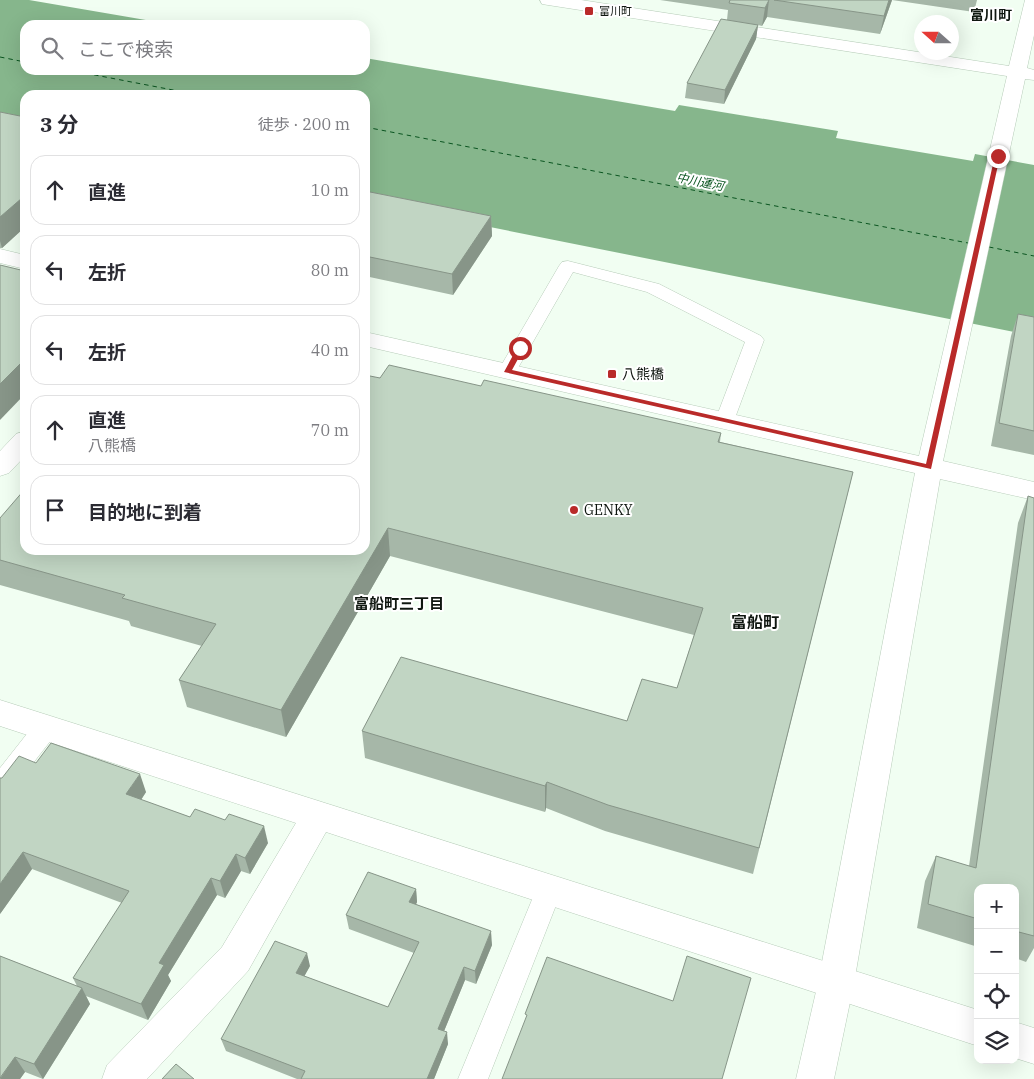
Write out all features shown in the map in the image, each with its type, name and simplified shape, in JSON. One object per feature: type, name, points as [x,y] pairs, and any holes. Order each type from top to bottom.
[{"type":"street","points":[[548,0],[1025,74]]},
{"type":"street","points":[[815,1079],[836,982],[929,467],[998,156],[1025,74],[1033,0]]},
{"type":"street","points":[[0,256],[20,261]]},
{"type":"street","points":[[370,340],[1034,491]]},
{"type":"street","points":[[0,467],[20,445]]},
{"type":"street","points":[[0,713],[974,1027]]},
{"type":"street","points":[[121,1079],[235,959],[318,816]]},
{"type":"street","points":[[1019,1041],[1034,1046]]},
{"type":"lane","points":[[507,372],[568,266],[653,288],[755,340],[725,421]]},
{"type":"lane","points":[[0,786],[46,728]]},
{"type":"lane","points":[[473,1079],[549,890]]},
{"type":"water","name":"中川運河","points":[[0,0],[29,0],[146,20],[20,20],[20,75],[370,75],[370,59],[675,111],[679,105],[838,131],[836,138],[973,161],[975,154],[1034,165],[1034,336],[370,203],[370,90],[20,90],[20,134],[0,130]]},
{"type":"building","points":[[730,0],[769,0],[765,8],[729,3]]},
{"type":"building","points":[[774,0],[889,0],[884,16]]},
{"type":"building","points":[[721,19],[758,25],[725,90],[687,83]]},
{"type":"building","points":[[0,112],[20,116],[20,200],[0,217]]},
{"type":"building","points":[[370,192],[491,216],[452,274],[370,257]]},
{"type":"building","points":[[0,265],[20,270],[20,364],[0,384]]},
{"type":"building","points":[[1018,314],[1034,317],[1034,431],[999,423]]},
{"type":"building","points":[[389,365],[481,386],[484,380],[721,433],[718,442],[853,472],[759,848],[608,805],[547,782],[545,786],[362,731],[401,657],[627,721],[642,679],[677,688],[703,608],[388,528],[281,710],[179,680],[216,624],[122,598],[125,595],[0,560],[0,518],[20,495],[20,555],[370,555],[370,376],[380,378]]},
{"type":"building","points":[[1028,496],[1034,498],[1034,936],[1019,932],[1019,884],[974,884],[974,918],[928,904],[936,856],[976,868]]},
{"type":"building","points":[[51,743],[140,774],[126,794],[190,817],[195,809],[225,820],[229,814],[264,826],[245,858],[236,854],[220,881],[211,878],[159,963],[164,965],[141,1004],[73,978],[129,891],[23,852],[0,884],[0,778],[2,778],[19,756],[36,763]]},
{"type":"building","points":[[368,872],[416,889],[409,902],[491,931],[475,971],[464,967],[438,1029],[447,1032],[427,1079],[301,1079],[305,1071],[221,1039],[275,941],[307,953],[296,973],[388,1007],[419,942],[346,915]]},
{"type":"building","points":[[0,956],[82,988],[34,1064],[15,1057],[0,1078]]},
{"type":"building","points":[[687,956],[751,978],[722,1079],[502,1079],[547,957],[673,1001]]},
{"type":"building","points":[[176,1064],[194,1079],[162,1079]]},
{"type":"ferry route","points":[[0,57],[20,61]]},
{"type":"ferry route","points":[[95,75],[173,90]]},
{"type":"ferry route","points":[[370,128],[968,243]]},
{"type":"ferry route","points":[[989,247],[1034,256]]},
{"type":"place","name":"富川町","points":[[589,11]]},
{"type":"place","name":"八熊橋","points":[[612,374]]},
{"type":"place","name":"GENKY","points":[[574,510]]},
{"type":"district","name":"富川町","points":[[991,15]]},
{"type":"district","name":"富船町三丁目","points":[[399,604]]},
{"type":"district","name":"富船町","points":[[755,622]]},
{"type":"route","points":[[520,348],[507,372],[929,467],[998,156]]}]
